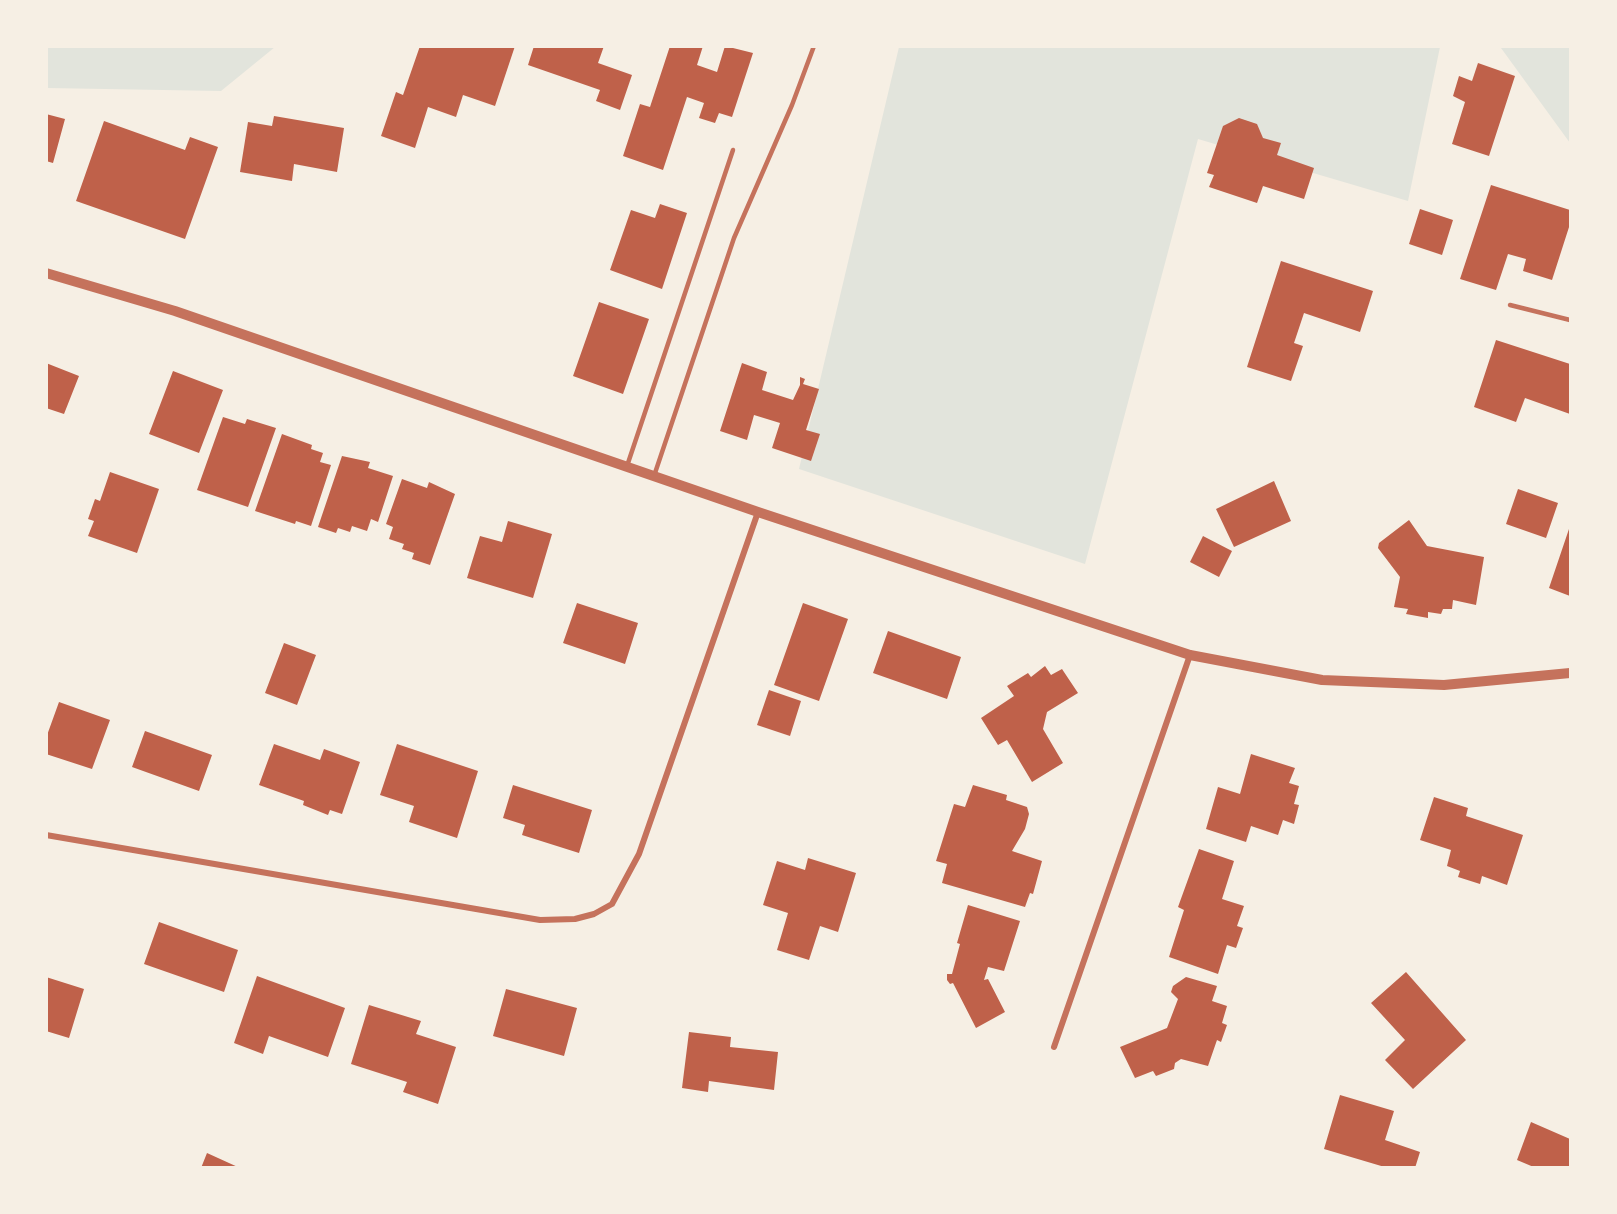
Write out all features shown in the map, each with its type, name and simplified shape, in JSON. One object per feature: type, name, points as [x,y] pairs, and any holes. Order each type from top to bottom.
[{"type":"street","points":[[46,273],[175,311],[758,512],[1190,654],[1322,680],[1444,685],[1570,673]]},
{"type":"street","points":[[46,835],[540,920],[575,919],[594,914],[612,904],[639,854],[758,512]]},
{"type":"street","points":[[1054,1047],[1190,654]]},
{"type":"lane","points":[[654,476],[734,238],[792,105],[814,46]]},
{"type":"lane","points":[[627,466],[733,150]]},
{"type":"lane","points":[[1510,305],[1570,320]]},
{"type":"shaded area","points":[[47,46],[275,47],[221,91],[47,88]]},
{"type":"shaded area","points":[[899,47],[1440,47],[1408,201],[1198,139],[1085,564],[799,469]]},
{"type":"shaded area","points":[[1495,47],[1570,47],[1570,143],[1501,48]]},
{"type":"building","points":[[420,46],[515,46],[495,106],[463,95],[456,117],[428,107],[415,148],[381,136],[396,92],[403,95]]},
{"type":"building","points":[[534,46],[604,46],[598,63],[632,75],[620,110],[596,101],[600,90],[528,65]]},
{"type":"building","points":[[670,46],[703,46],[697,65],[717,72],[725,46],[753,53],[732,117],[719,113],[715,123],[699,118],[704,103],[687,97],[663,170],[623,156],[640,104],[650,107]]},
{"type":"building","points":[[1478,63],[1515,76],[1489,156],[1452,144],[1465,102],[1453,96],[1459,76],[1472,81]]},
{"type":"building","points":[[46,114],[65,119],[53,163],[46,161]]},
{"type":"building","points":[[274,116],[344,128],[337,172],[294,164],[292,181],[240,172],[248,122],[272,126]]},
{"type":"building","points":[[1239,118],[1257,124],[1263,138],[1281,143],[1277,155],[1314,168],[1304,199],[1263,186],[1257,203],[1209,187],[1214,175],[1207,173],[1223,126]]},
{"type":"building","points":[[104,121],[185,150],[190,137],[218,147],[185,239],[76,201]]},
{"type":"building","points":[[1491,185],[1570,210],[1570,224],[1552,280],[1523,271],[1526,259],[1508,254],[1496,290],[1460,279]]},
{"type":"building","points":[[660,204],[687,213],[662,289],[610,270],[631,210],[655,218]]},
{"type":"building","points":[[1420,209],[1453,220],[1442,255],[1409,244]]},
{"type":"building","points":[[1281,261],[1373,291],[1360,332],[1304,313],[1294,343],[1303,346],[1291,381],[1247,367]]},
{"type":"building","points":[[599,302],[649,319],[623,394],[573,376]]},
{"type":"building","points":[[1496,340],[1570,364],[1570,414],[1525,398],[1516,422],[1474,407]]},
{"type":"building","points":[[46,363],[79,376],[64,414],[46,408]]},
{"type":"building","points":[[742,363],[767,372],[762,390],[793,400],[800,385],[800,377],[805,379],[803,384],[819,389],[806,430],[820,434],[811,461],[772,448],[780,423],[754,415],[747,440],[720,431]]},
{"type":"building","points":[[173,371],[223,390],[199,453],[149,434]]},
{"type":"building","points":[[223,417],[245,424],[247,419],[276,428],[248,507],[197,490]]},
{"type":"building","points":[[282,434],[312,445],[311,449],[323,453],[320,462],[331,465],[311,526],[296,521],[295,524],[255,511]]},
{"type":"building","points":[[342,456],[370,462],[368,468],[393,476],[378,522],[371,519],[367,531],[352,526],[350,532],[338,528],[336,533],[318,527]]},
{"type":"building","points":[[110,472],[159,489],[137,553],[88,536],[94,521],[88,519],[95,499],[100,501]]},
{"type":"building","points":[[402,479],[427,488],[429,482],[455,494],[430,565],[412,559],[414,553],[402,549],[404,544],[389,539],[393,527],[386,524]]},
{"type":"building","points":[[1274,481],[1291,521],[1234,547],[1216,509]]},
{"type":"building","points":[[1518,489],[1558,503],[1546,538],[1506,524]]},
{"type":"building","points":[[1409,520],[1427,546],[1484,557],[1476,605],[1453,600],[1452,609],[1443,609],[1441,614],[1428,612],[1428,618],[1406,614],[1408,609],[1394,607],[1400,577],[1378,548],[1379,543]]},
{"type":"building","points":[[508,521],[552,534],[533,598],[467,578],[480,536],[502,542]]},
{"type":"building","points":[[1570,526],[1570,596],[1549,588]]},
{"type":"building","points":[[1203,536],[1232,551],[1219,577],[1190,562]]},
{"type":"building","points":[[577,603],[638,623],[625,664],[563,643]]},
{"type":"building","points":[[803,603],[848,619],[819,701],[774,685]]},
{"type":"building","points":[[888,631],[961,657],[947,699],[873,673]]},
{"type":"building","points":[[284,643],[316,655],[297,705],[265,693]]},
{"type":"building","points":[[1045,666],[1051,675],[1062,669],[1078,693],[1047,712],[1043,729],[1063,763],[1032,782],[1007,740],[998,745],[981,718],[1014,696],[1007,686],[1028,673],[1031,677]]},
{"type":"building","points":[[769,690],[801,701],[790,736],[757,725]]},
{"type":"building","points":[[59,702],[110,720],[92,769],[46,754],[46,738]]},
{"type":"building","points":[[145,731],[212,755],[199,791],[132,767]]},
{"type":"building","points":[[274,744],[320,760],[324,749],[360,762],[342,814],[330,810],[328,815],[303,805],[304,801],[259,785]]},
{"type":"building","points":[[397,744],[478,771],[457,838],[409,822],[414,806],[380,795]]},
{"type":"building","points":[[1251,754],[1295,768],[1289,783],[1299,786],[1294,804],[1299,805],[1294,824],[1283,820],[1278,835],[1251,826],[1246,842],[1206,829],[1218,787],[1240,794]]},
{"type":"building","points":[[513,785],[592,810],[579,853],[522,835],[525,825],[503,818]]},
{"type":"building","points":[[973,785],[1007,795],[1006,800],[1027,807],[1029,814],[1025,829],[1012,851],[1042,861],[1033,894],[1030,893],[1025,907],[942,883],[947,864],[936,861],[954,804],[965,807]]},
{"type":"building","points":[[1434,797],[1468,808],[1466,816],[1523,835],[1507,885],[1482,876],[1480,884],[1458,877],[1460,871],[1447,866],[1451,850],[1420,840]]},
{"type":"building","points":[[1199,849],[1234,861],[1222,899],[1244,906],[1237,926],[1243,928],[1236,948],[1227,945],[1218,974],[1169,957],[1184,910],[1178,907]]},
{"type":"building","points":[[808,858],[856,873],[838,932],[820,926],[809,960],[777,950],[788,913],[763,905],[777,861],[805,870]]},
{"type":"building","points":[[968,905],[1020,921],[1004,971],[988,967],[984,980],[988,979],[1005,1012],[976,1028],[953,983],[950,984],[947,980],[947,974],[952,974],[960,944],[957,943]]},
{"type":"building","points":[[159,922],[238,950],[224,992],[144,964]]},
{"type":"building","points":[[1406,972],[1466,1040],[1413,1089],[1385,1060],[1405,1040],[1371,1003]]},
{"type":"building","points":[[257,976],[345,1008],[328,1057],[269,1036],[263,1054],[234,1043]]},
{"type":"building","points":[[46,977],[84,989],[69,1038],[46,1031]]},
{"type":"building","points":[[1186,977],[1217,986],[1212,1001],[1227,1006],[1222,1023],[1227,1025],[1221,1042],[1217,1040],[1208,1066],[1181,1059],[1175,1063],[1174,1069],[1156,1076],[1153,1071],[1135,1078],[1120,1047],[1167,1028],[1178,999],[1171,992],[1173,986]]},
{"type":"building","points":[[506,989],[577,1008],[564,1056],[493,1036]]},
{"type":"building","points":[[369,1005],[421,1021],[416,1034],[456,1047],[438,1104],[403,1092],[407,1082],[351,1064]]},
{"type":"building","points":[[689,1032],[731,1037],[730,1047],[778,1052],[774,1090],[709,1081],[708,1092],[682,1088]]},
{"type":"building","points":[[1340,1095],[1394,1111],[1385,1140],[1420,1152],[1415,1168],[1388,1168],[1324,1149]]},
{"type":"building","points":[[1531,1122],[1570,1139],[1570,1168],[1536,1168],[1517,1160]]},
{"type":"building","points":[[207,1153],[240,1168],[201,1168]]}]
